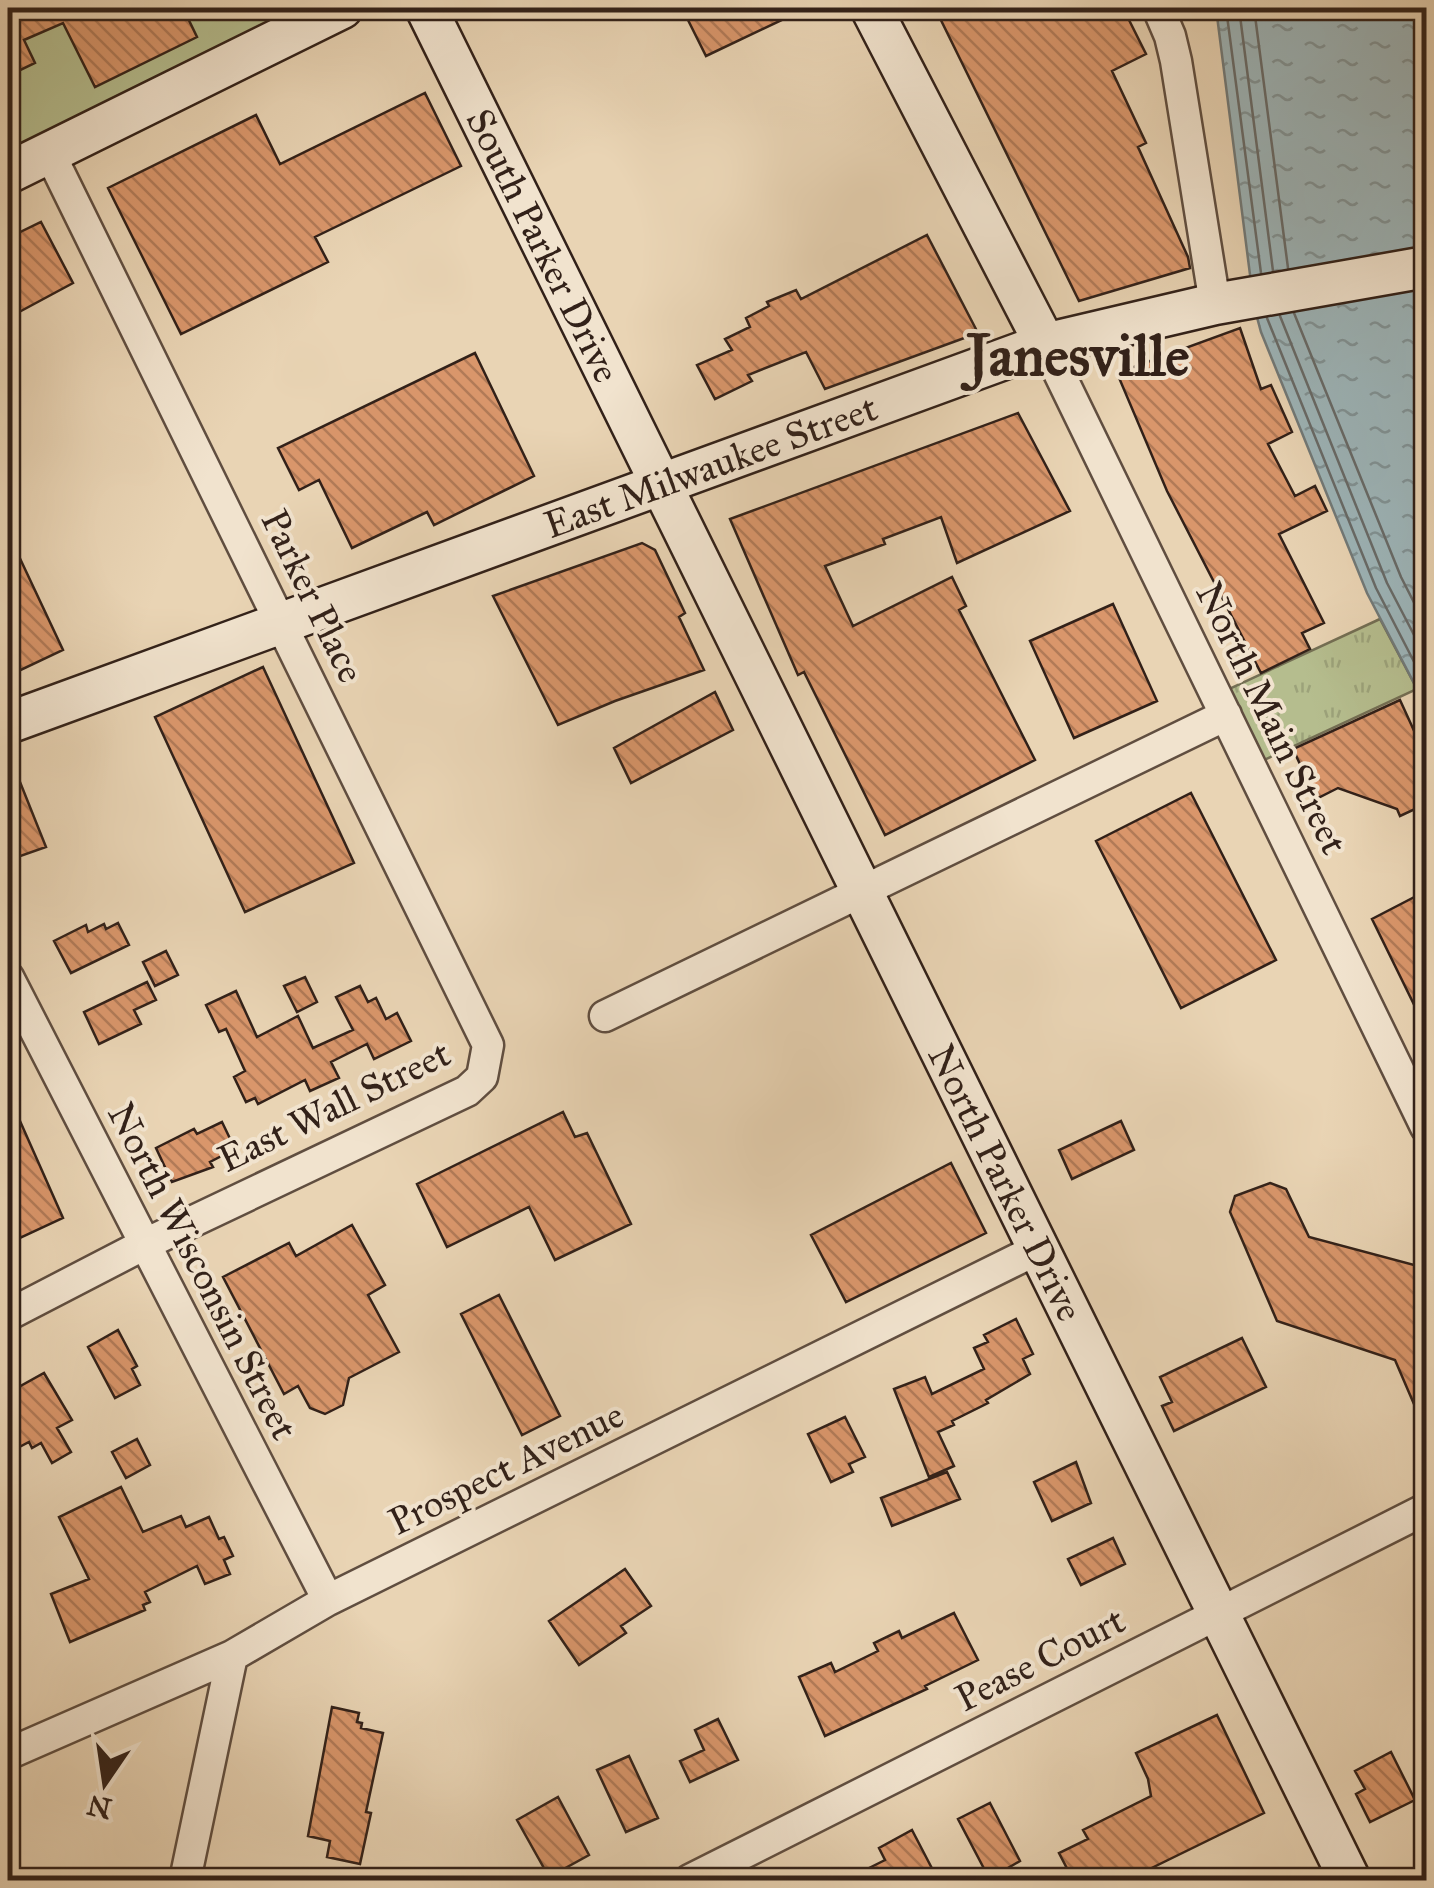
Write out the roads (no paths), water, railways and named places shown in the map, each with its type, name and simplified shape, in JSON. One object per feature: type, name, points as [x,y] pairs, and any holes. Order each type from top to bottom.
[{"type":"main road","points":[[8,173],[342,8]]},
{"type":"main road","name":"South Parker Drive","points":[[426,8],[662,485]]},
{"type":"main road","points":[[871,8],[1045,344]]},
{"type":"main road","name":"East Milwaukee Street","points":[[8,723],[1045,344],[1234,300],[1426,268]]},
{"type":"main road","name":"North Parker Drive","points":[[662,485],[1350,1880]]},
{"type":"street","points":[[1158,8],[1170,36],[1234,300]]},
{"type":"street","name":"Parker Place","points":[[49,152],[488,1045],[482,1077]]},
{"type":"street","name":"North Main Street","points":[[1045,344],[1426,1127]]},
{"type":"street","points":[[605,1016],[1226,714]]},
{"type":"street","name":"North Wisconsin Street","points":[[8,977],[328,1600]]},
{"type":"street","name":"East Wall Street","points":[[8,1315],[143,1245],[467,1090],[482,1077]]},
{"type":"street","name":"Prospect Avenue","points":[[8,1754],[232,1656],[328,1600],[1038,1249]]},
{"type":"street","name":"Pease Court","points":[[690,1880],[1426,1509]]},
{"type":"street","points":[[185,1880],[232,1656]]},
{"type":"water","points":[[1216,8],[1426,8],[1426,706],[1367,593],[1261,332],[1254,306]]},
{"type":"district","name":"Janesville","points":[[1078,355]]}]
